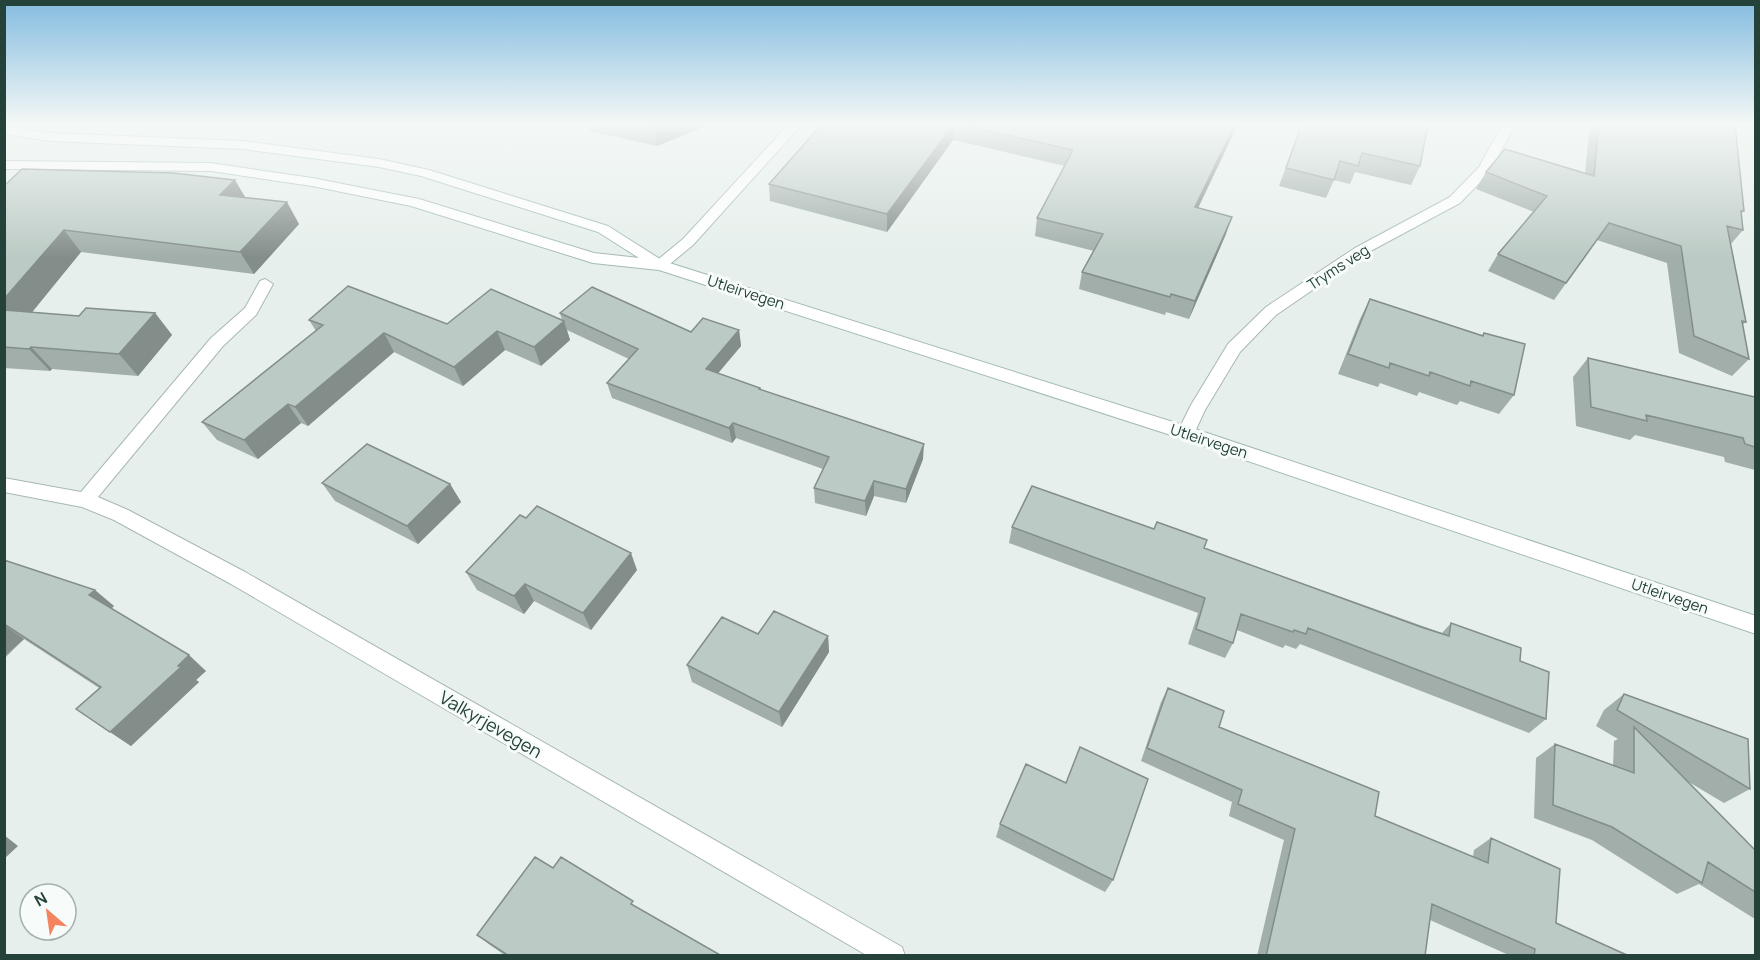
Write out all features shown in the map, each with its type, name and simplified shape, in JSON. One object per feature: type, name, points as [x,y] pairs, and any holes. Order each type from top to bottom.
[{"type":"main road","name":"Utleirvegen","points":[[223,169],[312,182],[414,202],[593,258],[660,265],[1186,433],[1755,625]]},
{"type":"main road","name":"Utleirvegen","points":[[405,169],[603,229],[660,265]]},
{"type":"main road","points":[[660,265],[688,242],[755,169]]},
{"type":"main road","name":"Tryms veg","points":[[1186,433],[1197,409],[1234,348],[1271,311],[1360,251],[1455,200],[1485,169]]},
{"type":"main road","points":[[85,500],[217,342],[251,311],[266,284]]},
{"type":"main road","name":"Valkyrjevegen","points":[[4,485],[85,500],[122,516],[238,578],[892,956]]},
{"type":"building","points":[[22,169],[173,173],[235,180],[220,195],[287,202],[240,252],[64,230],[4,299],[4,186]]},
{"type":"building","points":[[782,169],[921,169],[887,214],[769,184]]},
{"type":"building","points":[[1063,169],[1213,169],[1195,207],[1232,217],[1195,301],[1171,294],[1170,297],[1082,272],[1103,234],[1037,218]]},
{"type":"building","points":[[1289,169],[1338,169],[1334,180]]},
{"type":"building","points":[[1489,169],[1570,169],[1594,176],[1595,169],[1740,169],[1744,211],[1741,211],[1743,230],[1727,226],[1746,322],[1742,321],[1749,359],[1694,336],[1681,246],[1609,223],[1566,283],[1498,254],[1547,196],[1486,172]]},
{"type":"building","points":[[348,286],[447,324],[491,289],[564,321],[534,347],[497,331],[454,367],[384,333],[295,407],[288,404],[244,440],[202,422],[323,325],[309,320]]},
{"type":"building","points":[[592,287],[691,332],[703,318],[739,330],[706,369],[924,444],[906,489],[874,481],[865,501],[814,488],[829,457],[733,423],[729,428],[607,383],[638,349],[560,313]]},
{"type":"building","points":[[1370,299],[1483,336],[1484,333],[1525,344],[1514,395],[1471,381],[1470,386],[1430,372],[1429,376],[1390,363],[1389,368],[1348,354]]},
{"type":"building","points":[[86,308],[155,313],[119,354],[4,347],[4,310],[79,316]]},
{"type":"building","points":[[1588,358],[1755,397],[1755,447],[1745,444],[1743,438],[1646,415],[1647,421],[1591,407]]},
{"type":"building","points":[[367,444],[450,484],[407,526],[322,483]]},
{"type":"building","points":[[1032,486],[1154,529],[1157,522],[1207,540],[1204,548],[1421,627],[1449,636],[1451,623],[1521,648],[1520,661],[1549,672],[1546,719],[1308,628],[1306,634],[1294,630],[1293,632],[1241,614],[1233,643],[1196,629],[1205,598],[1012,527]]},
{"type":"building","points":[[537,506],[631,553],[583,613],[525,584],[514,596],[466,572],[520,515],[526,518]]},
{"type":"building","points":[[4,560],[95,590],[89,595],[189,655],[178,666],[181,667],[110,732],[76,709],[101,687],[4,624]]},
{"type":"building","points":[[774,611],[828,636],[779,712],[687,665],[722,617],[758,634]]},
{"type":"building","points":[[1168,688],[1224,711],[1219,727],[1379,792],[1375,816],[1488,863],[1491,838],[1560,869],[1556,923],[1629,956],[1534,956],[1535,949],[1432,904],[1425,956],[1266,956],[1295,829],[1238,804],[1242,790],[1147,748]]},
{"type":"building","points":[[1624,694],[1748,739],[1750,789],[1617,710]]},
{"type":"building","points":[[1634,727],[1755,850],[1755,892],[1708,862],[1702,883],[1612,827],[1553,805],[1555,744],[1634,773]]},
{"type":"building","points":[[1080,747],[1148,779],[1113,880],[1000,824],[1026,764],[1066,783]]},
{"type":"building","points":[[535,857],[553,868],[561,857],[633,901],[631,904],[722,956],[509,956],[477,935]]}]
